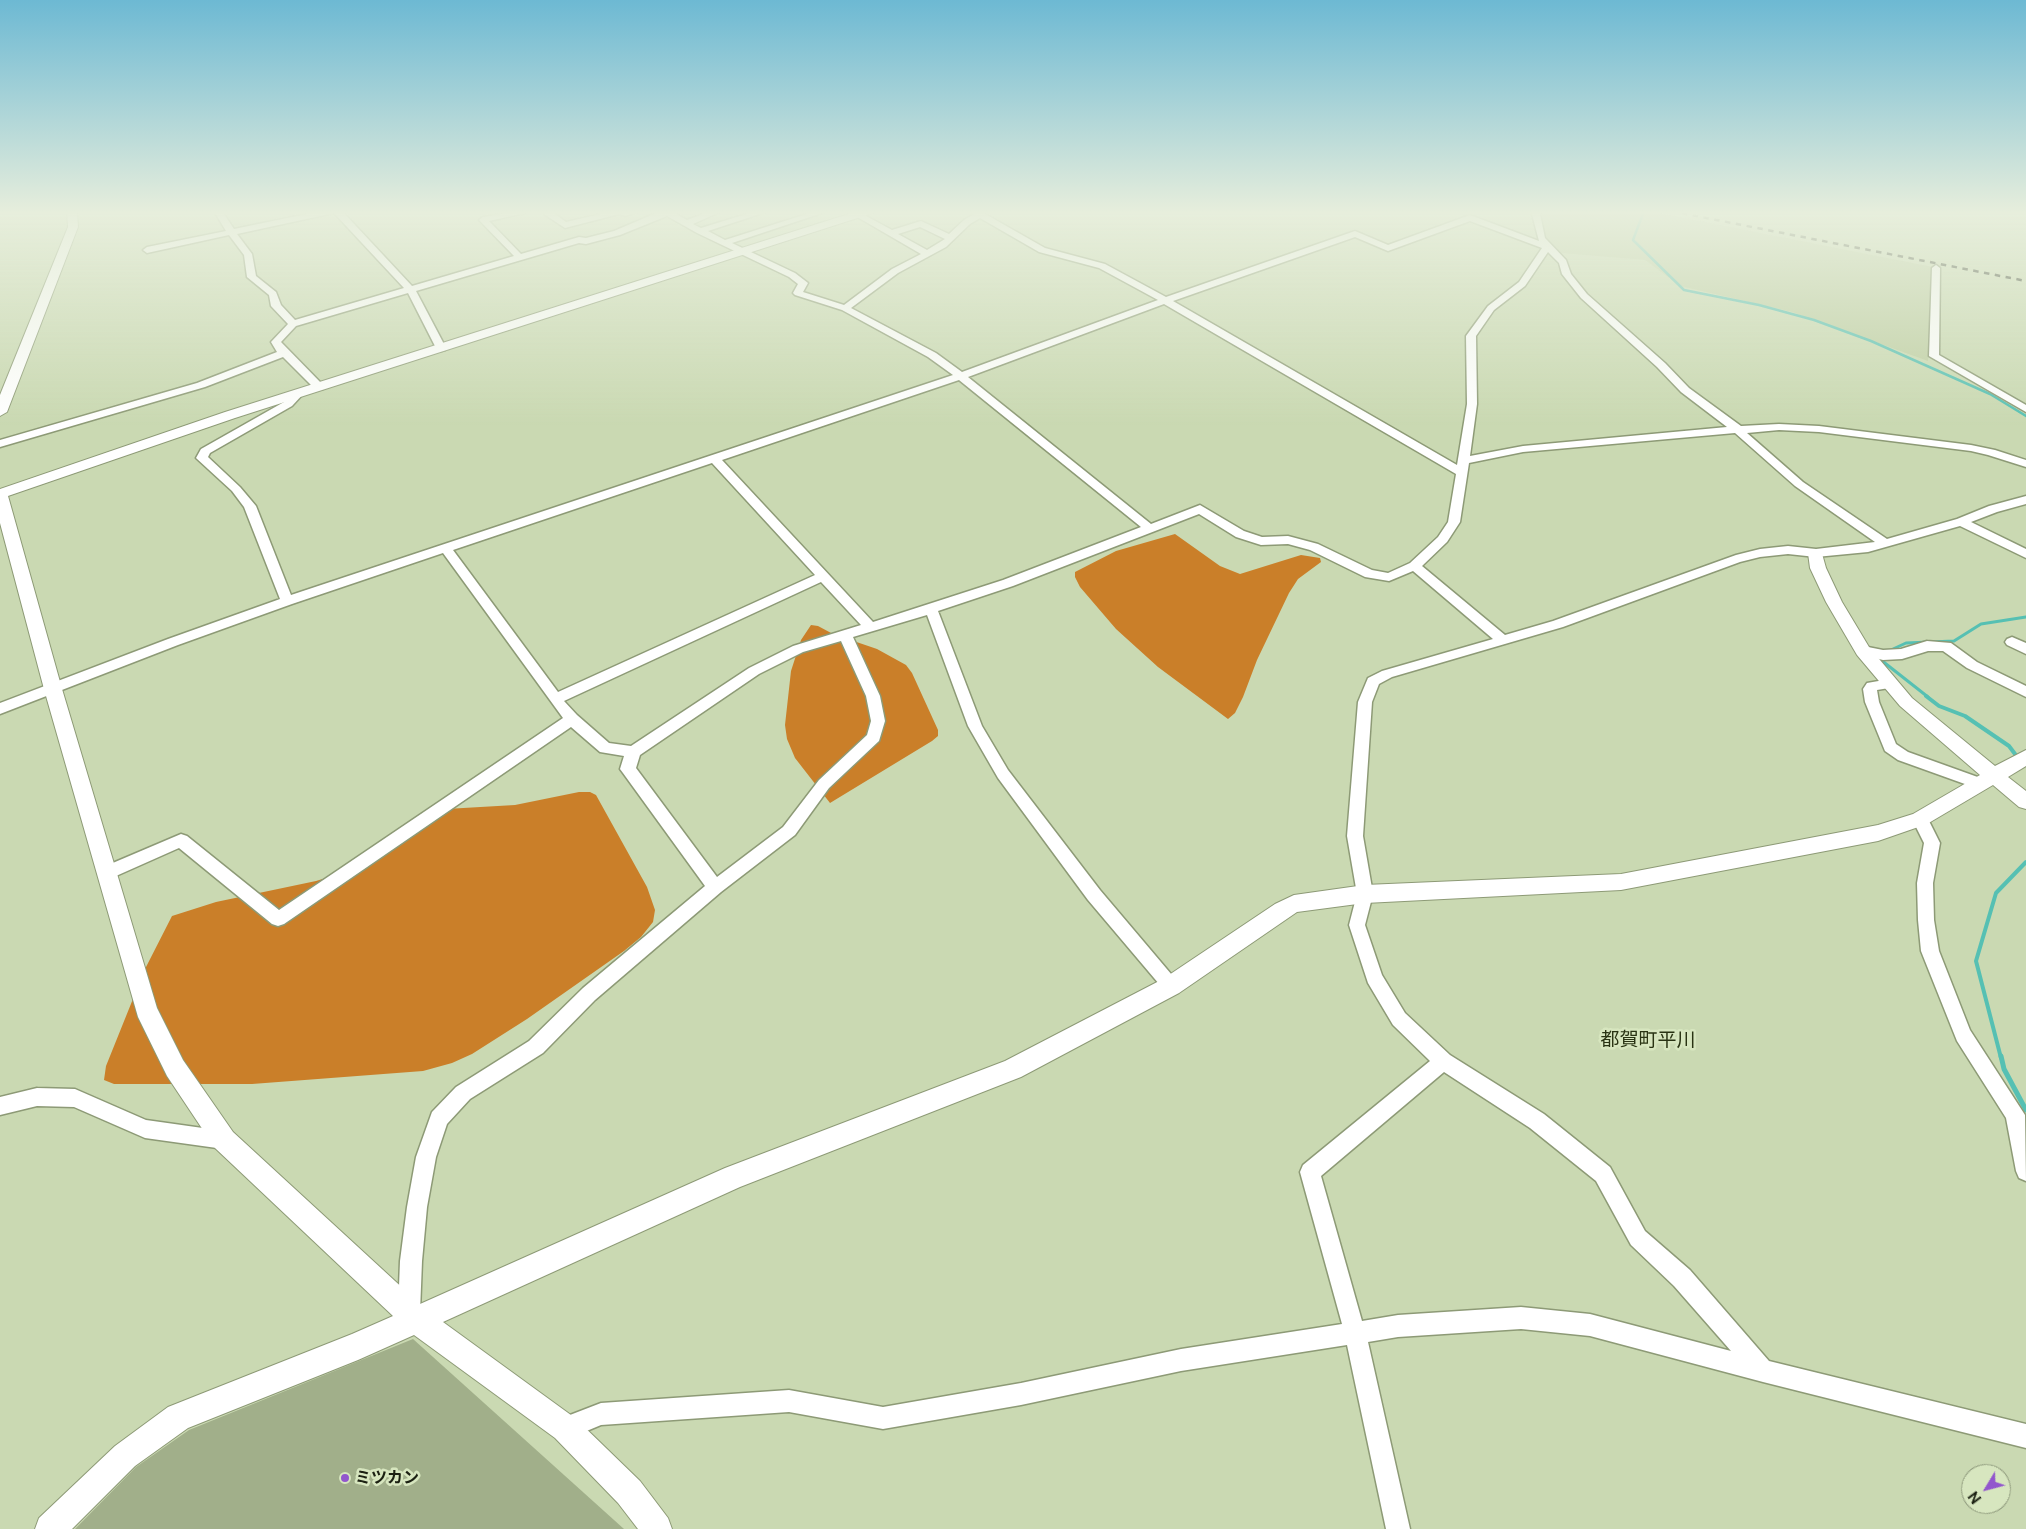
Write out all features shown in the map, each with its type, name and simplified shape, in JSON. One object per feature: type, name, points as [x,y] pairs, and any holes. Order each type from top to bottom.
[{"type":"street","points":[[0,412],[51,282]]},
{"type":"street","points":[[259,282],[273,294],[276,306],[293,324]]},
{"type":"street","points":[[404,282],[411,290],[441,348]]},
{"type":"street","points":[[319,386],[284,353],[276,342],[293,324],[436,282]]},
{"type":"street","points":[[647,282],[319,386],[0,495],[53,689],[146,1010],[175,1068],[224,1140],[413,1316],[565,1428],[629,1492],[657,1529]]},
{"type":"street","points":[[802,282],[798,293],[845,308],[932,355],[961,376],[1149,528]]},
{"type":"street","points":[[845,308],[880,282]]},
{"type":"street","points":[[1132,282],[1463,466],[1523,449],[1737,429],[1779,427],[1819,429],[1942,444],[1991,452],[2026,464]]},
{"type":"street","points":[[0,709],[173,642],[287,601],[961,376],[1216,282]]},
{"type":"street","points":[[715,887],[628,769],[633,752],[754,671],[798,649],[931,609],[1008,583],[1200,509],[1240,534],[1261,542],[1288,540],[1314,547],[1369,574],[1388,577],[1414,566],[1443,539],[1454,522],[1472,404],[1471,336],[1491,308],[1523,282]]},
{"type":"street","points":[[1573,282],[1599,311],[1662,365],[1708,410],[1737,429],[1799,484],[1886,544]]},
{"type":"street","points":[[1936,282],[1934,356],[2026,409]]},
{"type":"street","points":[[0,444],[201,385],[284,353]]},
{"type":"street","points":[[287,601],[250,506],[236,489],[202,458],[206,451],[288,404],[299,393]]},
{"type":"street","points":[[714,459],[870,627]]},
{"type":"street","points":[[1763,1371],[1682,1278],[1638,1238],[1603,1174],[1538,1121],[1443,1061],[1399,1019],[1374,978],[1357,925],[1365,894],[1355,836],[1365,702],[1373,681],[1387,674],[1558,624],[1736,559],[1760,553],[1788,550],[1816,553],[1841,552],[1886,544],[2026,500]]},
{"type":"street","points":[[1961,522],[2026,554]]},
{"type":"street","points":[[445,548],[555,699],[572,719],[605,748],[633,752]]},
{"type":"street","points":[[1816,553],[1818,568],[1834,602],[1863,651],[1890,684],[1988,780]]},
{"type":"street","points":[[1414,566],[1504,641]]},
{"type":"street","points":[[555,699],[822,577]]},
{"type":"street","points":[[931,609],[975,726],[1003,774],[1089,888],[1171,986]]},
{"type":"street","points":[[413,1316],[411,1261],[417,1207],[426,1157],[440,1119],[463,1093],[536,1047],[589,994],[715,887],[789,831],[824,784],[874,737],[878,720],[873,696],[845,634]]},
{"type":"street","points":[[2012,642],[2026,649]]},
{"type":"street","points":[[1863,651],[1883,655],[1902,654],[1927,646],[1946,646],[1972,665],[2026,692]]},
{"type":"street","points":[[1890,684],[1880,684],[1870,688],[1872,702],[1890,747],[1903,756],[1988,780],[2026,802]]},
{"type":"street","points":[[107,873],[181,840],[278,919],[572,719]]},
{"type":"street","points":[[50,1529],[125,1456],[178,1417],[358,1346],[413,1316],[734,1177],[1013,1069],[1171,986],[1288,907],[1310,901],[1365,894],[1621,882],[1878,833],[1920,819],[2026,757]]},
{"type":"street","points":[[1920,819],[1932,843],[1925,883],[1926,920],[1930,951],[1963,1035],[2015,1115],[2026,1171]]},
{"type":"street","points":[[1398,1529],[1355,1333],[1310,1172],[1443,1061]]},
{"type":"street","points":[[0,1106],[37,1097],[75,1098],[145,1129],[224,1140]]},
{"type":"street","points":[[565,1428],[601,1414],[789,1401],[884,1418],[1021,1394],[1181,1360],[1398,1326],[1521,1318],[1590,1325],[1763,1371],[1879,1398],[2026,1436]]},
{"type":"shaded area","points":[[1675,282],[1932,282],[1928,361],[1792,312],[1680,286]]},
{"type":"shaded area","points":[[1175,534],[1220,566],[1240,574],[1301,555],[1320,558],[1321,562],[1298,579],[1289,593],[1257,660],[1243,697],[1235,713],[1228,719],[1158,667],[1116,629],[1080,587],[1075,577],[1075,572],[1116,551]]},
{"type":"shaded area","points":[[811,625],[877,649],[906,665],[912,673],[938,730],[938,736],[932,741],[830,803],[795,758],[787,739],[785,725],[791,671],[801,640]]},
{"type":"shaded area","points":[[579,792],[590,792],[596,795],[647,887],[655,910],[653,922],[641,937],[624,951],[527,1019],[472,1054],[452,1063],[423,1071],[252,1084],[114,1084],[104,1080],[106,1066],[145,969],[172,916],[216,902],[316,881],[339,874],[446,809],[515,805]]},
{"type":"building","name":"ミツカン","points":[[413,1339],[624,1529],[75,1529],[136,1467],[189,1430]]},
{"type":"waterway","points":[[1676,282],[1684,290],[1759,305],[1814,320],[1871,341],[1990,394],[2026,416]]},
{"type":"waterway","points":[[1893,649],[1906,643],[1954,641],[1981,624],[2026,617]]},
{"type":"waterway","points":[[1881,660],[1928,697]]},
{"type":"waterway","points":[[1926,696],[1939,706],[1965,716],[2009,746],[2018,758]]},
{"type":"waterway","points":[[2001,1058],[1976,961],[1996,893],[2026,862]]},
{"type":"waterway","points":[[2001,1056],[2004,1069],[2026,1110]]},
{"type":"place","name":"ミツカン","points":[[345,1478]]},
{"type":"district","name":"都賀町平川","points":[[1648,1040]]}]
